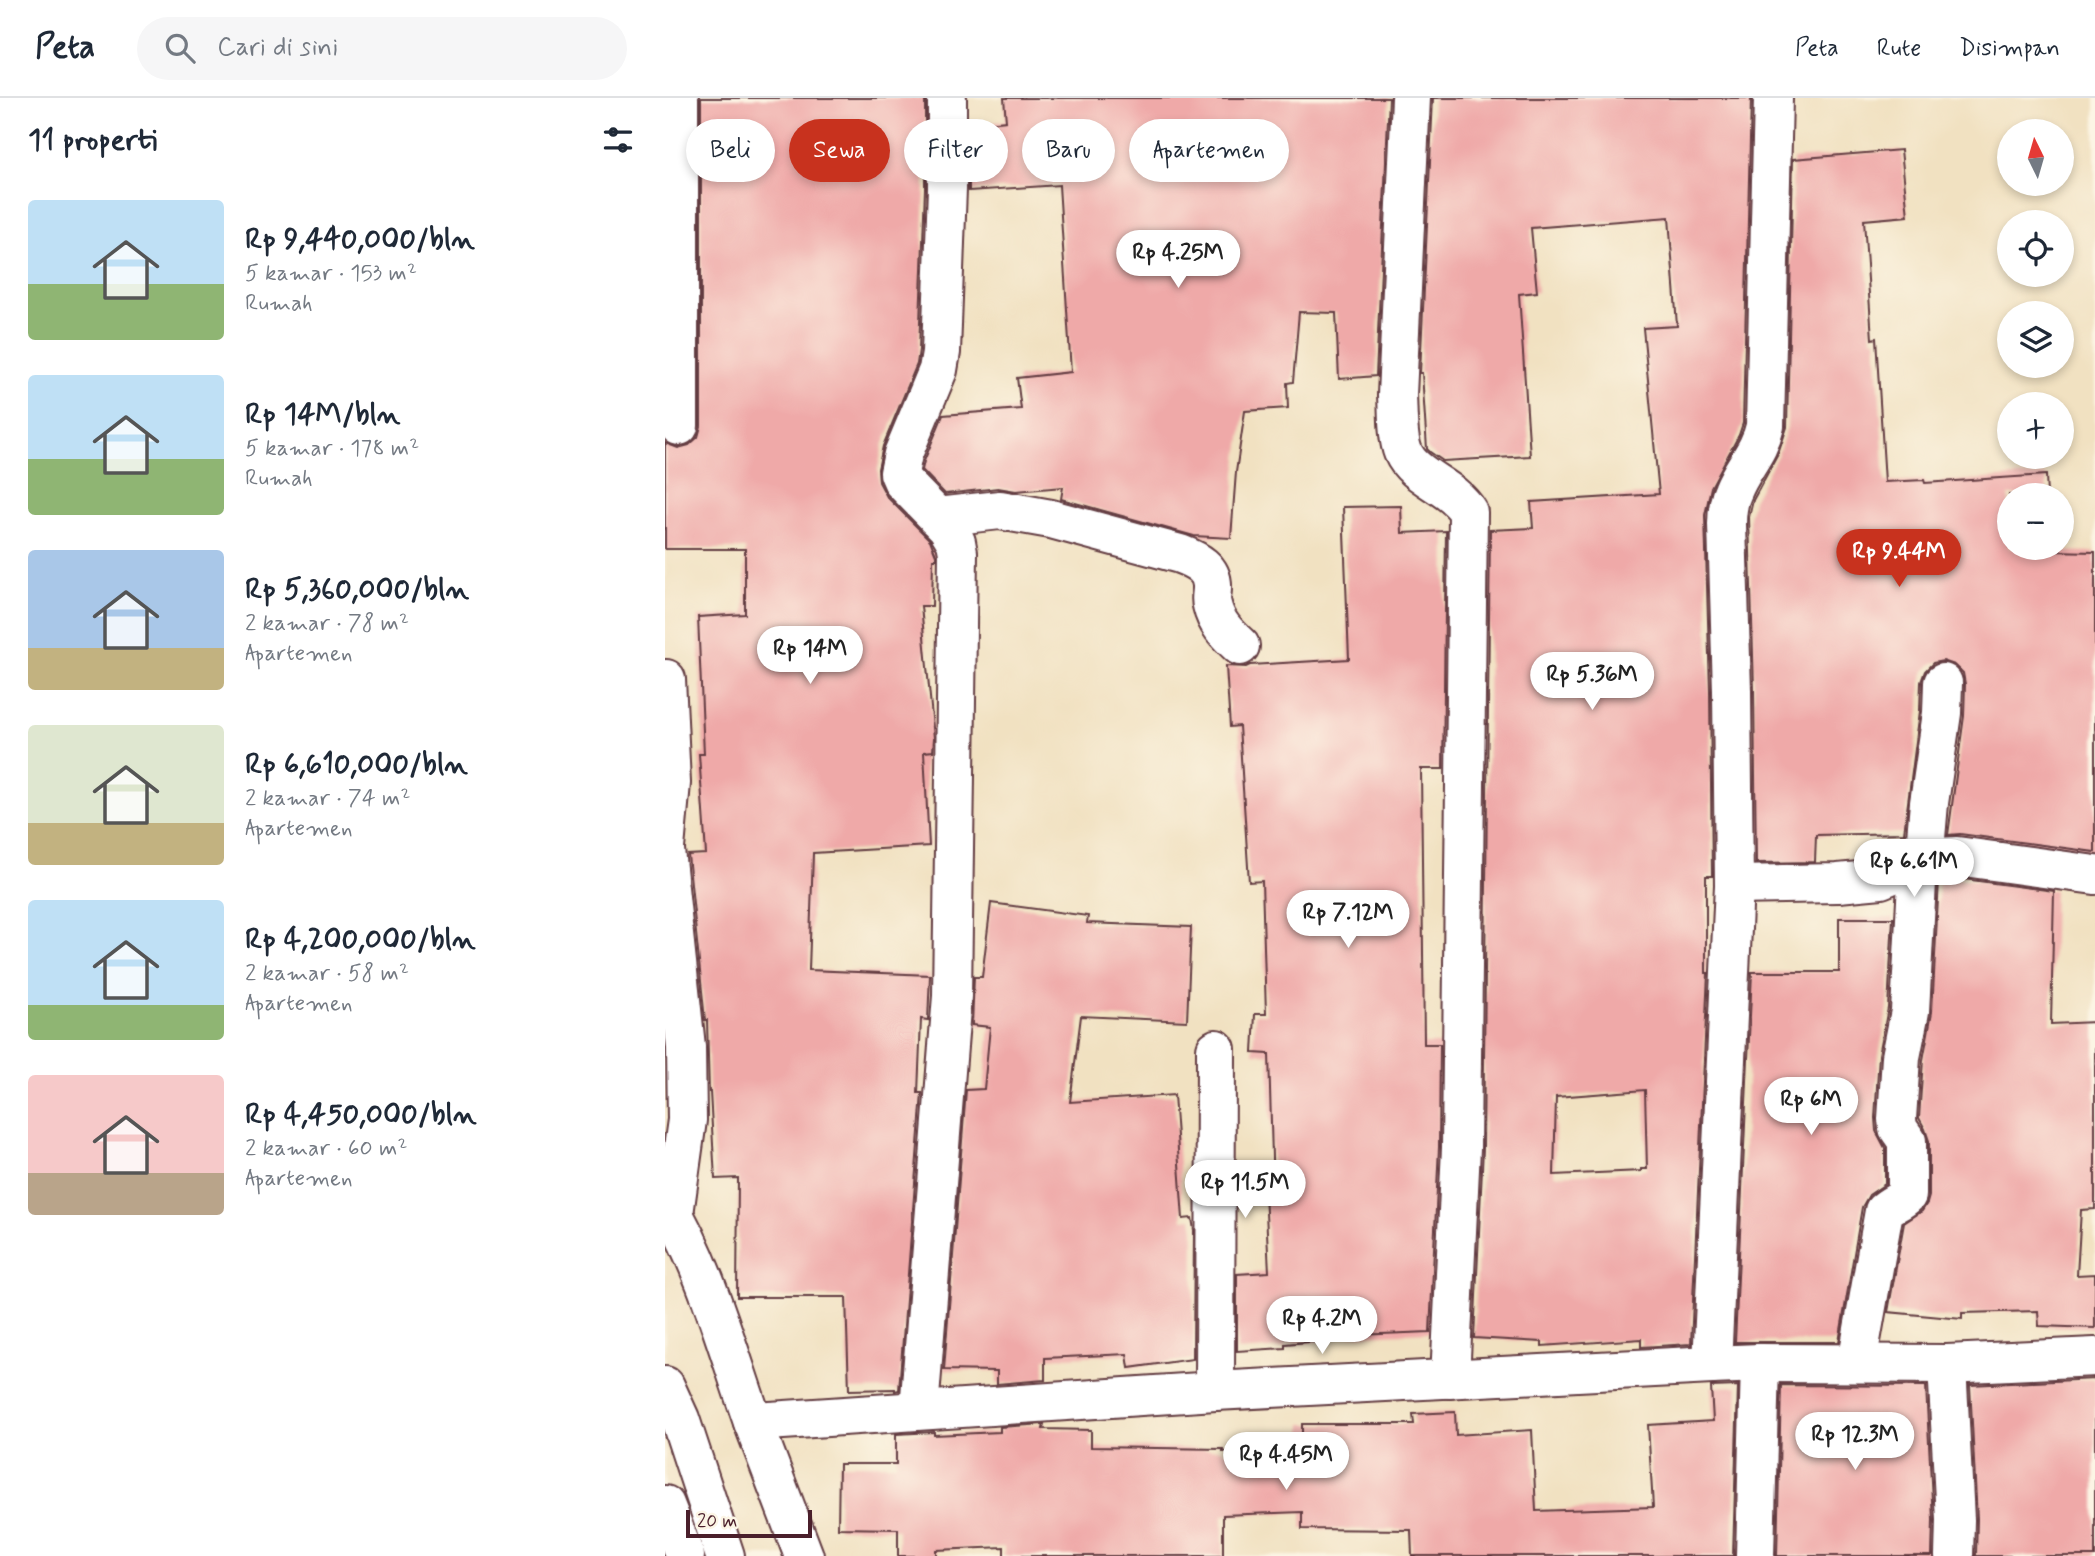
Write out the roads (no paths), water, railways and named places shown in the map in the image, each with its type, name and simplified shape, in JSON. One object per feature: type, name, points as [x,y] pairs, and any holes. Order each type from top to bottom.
[{"type":"main road","points":[[679,98],[679,426]]},
{"type":"main road","points":[[919,1410],[952,996],[958,553],[953,534],[903,482],[899,473],[903,454],[938,370],[941,352],[947,188],[947,98]]},
{"type":"main road","points":[[1411,98],[1397,396],[1401,441],[1403,453],[1415,468],[1458,498],[1468,512],[1461,1148],[1450,1379]]},
{"type":"main road","points":[[1712,1365],[1734,885],[1727,524],[1732,492],[1758,448],[1765,426],[1773,98]]},
{"type":"main road","points":[[937,517],[1000,510],[1051,519],[1180,554],[1199,562],[1210,574],[1213,585],[1211,602],[1216,618],[1223,630],[1240,646]]},
{"type":"main road","points":[[666,679],[671,783],[665,849],[667,887],[687,1047],[687,1120],[669,1207],[710,1295],[804,1556]]},
{"type":"main road","points":[[1857,1363],[1884,1211],[1907,1195],[1907,1141],[1898,1128],[1897,1119],[1901,1057],[1910,1010],[1921,863],[1942,713],[1943,682]]},
{"type":"main road","points":[[1734,885],[1838,884],[1881,879],[1939,857],[1957,856],[2095,875]]},
{"type":"main road","points":[[1215,1391],[1216,1049]]},
{"type":"main road","points":[[754,1422],[1215,1391],[1712,1365],[1947,1364],[2095,1357]]},
{"type":"main road","points":[[1755,1556],[1759,1363]]},
{"type":"main road","points":[[1947,1364],[1955,1520],[1954,1556]]},
{"type":"main road","points":[[665,1386],[680,1419],[725,1556]]},
{"type":"main road","points":[[665,1505],[685,1556]]}]
